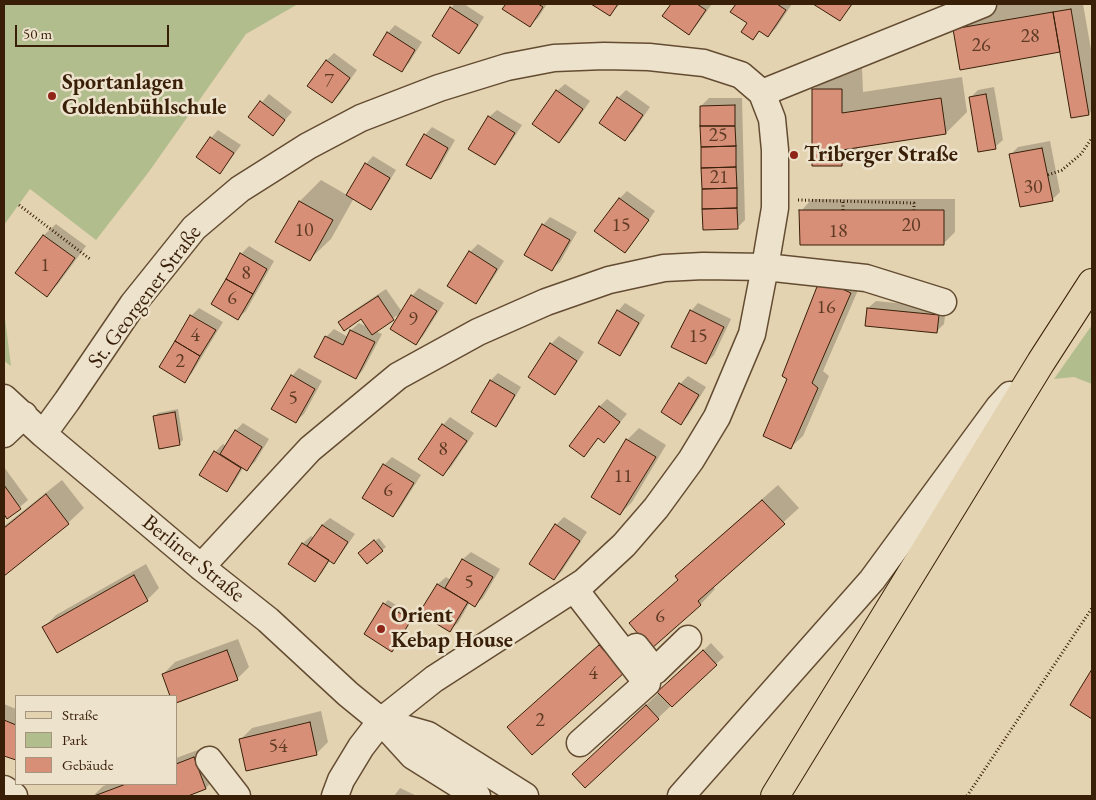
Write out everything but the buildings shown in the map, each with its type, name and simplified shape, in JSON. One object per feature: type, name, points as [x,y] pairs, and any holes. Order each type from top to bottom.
[{"type":"main road","points":[[774,796],[1041,362],[1092,284]]},
{"type":"street","points":[[335,796],[341,780],[361,747],[381,721],[434,679],[579,586],[624,545],[656,508],[691,460],[717,417],[752,334],[765,267],[775,208],[775,150],[772,119],[762,93],[969,6]]},
{"type":"street","name":"St. Georgener Straße","points":[[42,434],[67,401],[133,304],[194,228],[240,189],[308,146],[361,118],[439,88],[507,67],[554,58],[648,57],[704,63],[741,75],[762,93]]},
{"type":"street","points":[[201,567],[310,449],[398,376],[478,332],[546,302],[609,280],[664,268],[703,266],[765,267],[866,278],[943,302]]},
{"type":"street","points":[[683,791],[872,580],[999,407],[1041,362]]},
{"type":"street","name":"Berliner Straße","points":[[4,398],[42,434],[201,567],[268,620],[348,694],[381,721],[413,756],[477,796]]},
{"type":"street","points":[[4,434],[24,415]]},
{"type":"street","points":[[579,586],[655,671],[688,639]]},
{"type":"street","points":[[579,586],[647,683],[580,743]]},
{"type":"street","name":"Berliner Straße","points":[[381,721],[428,735],[526,796]]},
{"type":"street","points":[[209,760],[237,796]]},
{"type":"street","points":[[4,789],[14,796]]},
{"type":"path","points":[[1048,175],[1062,170],[1081,154],[1092,138]]},
{"type":"path","points":[[775,199],[914,203],[914,210]]},
{"type":"path","points":[[843,201],[843,210]]},
{"type":"path","points":[[19,205],[90,259]]},
{"type":"path","points":[[967,796],[1092,608]]},
{"type":"green space","points":[[4,4],[298,4],[246,34],[148,173],[96,240],[30,189],[4,225]]},
{"type":"green space","points":[[5,318],[11,366],[4,361]]},
{"type":"green space","points":[[1092,325],[1092,384],[1074,377],[1054,379]]},
{"type":"place","name":"Sportanlagen Goldenbühlschule","points":[[52,96]]},
{"type":"place","name":"Triberger Straße","points":[[794,155]]},
{"type":"place","name":"Orient Kebap House","points":[[381,629]]}]
